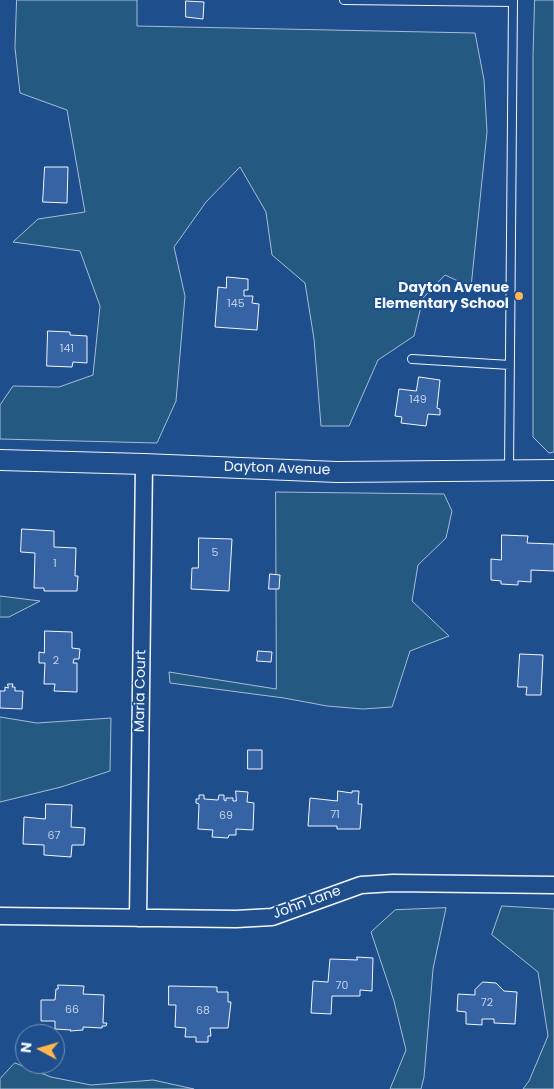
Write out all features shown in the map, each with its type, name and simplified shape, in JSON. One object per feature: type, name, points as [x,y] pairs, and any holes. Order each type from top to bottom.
[{"type":"street","name":"Dayton Avenue","points":[[0,460],[337,472],[554,470]]},
{"type":"street","name":"Maria Court","points":[[138,918],[144,464]]},
{"type":"street","name":"John Lane","points":[[0,916],[236,920],[272,917],[360,885],[393,883],[554,885]]},
{"type":"lane","points":[[344,0],[513,1],[509,470]]},
{"type":"lane","points":[[412,359],[510,365]]},
{"type":"shaded area","points":[[17,0],[137,0],[137,26],[475,33],[484,80],[487,132],[471,287],[445,275],[423,298],[414,336],[378,360],[349,426],[321,426],[314,339],[305,283],[272,255],[266,212],[240,167],[206,202],[174,247],[185,296],[176,401],[157,443],[0,439],[0,405],[13,386],[59,387],[93,375],[100,306],[80,251],[13,242],[38,219],[85,212],[67,110],[20,93],[15,48]]},
{"type":"shaded area","points":[[535,0],[554,0],[554,452],[549,453],[533,437],[533,56]]},
{"type":"shaded area","points":[[276,492],[444,494],[452,511],[446,538],[418,565],[412,601],[449,636],[410,651],[392,707],[363,709],[327,706],[284,698],[170,683],[169,672],[276,689]]},
{"type":"shaded area","points":[[0,596],[40,601],[9,617],[0,617]]},
{"type":"shaded area","points":[[0,717],[37,723],[111,718],[110,771],[61,787],[0,802]]},
{"type":"shaded area","points":[[502,906],[554,909],[554,1089],[523,1089],[529,1081],[548,1036],[538,972],[492,935]]},
{"type":"shaded area","points":[[446,908],[433,969],[424,1077],[421,1089],[390,1089],[406,1050],[394,1001],[371,932],[395,910]]},
{"type":"shaded area","points":[[15,1063],[15,1074],[43,1074],[91,1085],[153,1080],[194,1089],[0,1089],[0,1079]]},
{"type":"building","points":[[186,1],[204,2],[203,19],[186,17]]},
{"type":"building","points":[[45,167],[68,167],[67,203],[43,202]]},
{"type":"building","points":[[227,277],[248,279],[248,290],[244,290],[244,296],[253,296],[252,303],[259,304],[257,330],[215,327],[218,287],[226,288]]},
{"type":"building","points":[[48,331],[70,332],[70,335],[87,336],[87,363],[73,362],[72,367],[47,366]]},
{"type":"building","points":[[419,377],[440,380],[437,408],[440,409],[440,415],[428,414],[426,426],[401,423],[402,417],[395,416],[399,389],[416,391]]},
{"type":"building","points":[[22,529],[54,531],[54,547],[76,548],[75,576],[78,576],[77,591],[44,591],[44,588],[34,588],[35,553],[21,552]]},
{"type":"building","points":[[502,535],[528,536],[527,543],[554,544],[554,571],[531,570],[531,582],[518,581],[518,585],[501,584],[501,581],[491,580],[491,559],[501,560]]},
{"type":"building","points":[[199,538],[232,539],[229,591],[191,589],[192,568],[198,568]]},
{"type":"building","points":[[270,574],[280,575],[279,589],[269,589]]},
{"type":"building","points":[[45,631],[72,632],[72,648],[80,649],[79,659],[74,659],[73,663],[77,663],[77,692],[54,691],[55,684],[44,684],[45,663],[39,663],[39,652],[44,653]]},
{"type":"building","points":[[258,651],[272,652],[271,662],[257,661]]},
{"type":"building","points":[[520,654],[543,655],[541,695],[526,695],[527,687],[518,687]]},
{"type":"building","points":[[8,684],[13,684],[12,687],[15,687],[15,691],[23,691],[22,709],[0,708],[0,691],[5,691],[5,687],[8,688]]},
{"type":"building","points":[[248,750],[262,750],[262,769],[248,769]]},
{"type":"building","points":[[236,791],[248,792],[247,802],[254,803],[253,830],[236,829],[236,835],[229,835],[228,838],[212,837],[213,830],[198,829],[199,804],[196,803],[196,799],[199,799],[199,795],[204,795],[204,799],[218,800],[219,795],[224,795],[224,800],[226,801],[226,798],[233,798],[233,801],[236,801]]},
{"type":"building","points":[[338,791],[352,793],[352,791],[359,791],[358,804],[362,804],[360,829],[337,829],[337,826],[308,826],[310,798],[337,801]]},
{"type":"building","points":[[46,804],[72,805],[71,827],[85,828],[84,845],[72,845],[71,857],[44,855],[44,845],[23,844],[24,817],[45,819]]},
{"type":"building","points":[[357,957],[373,958],[372,991],[360,990],[360,996],[332,996],[331,1014],[311,1013],[313,981],[328,982],[330,959],[357,960]]},
{"type":"building","points":[[483,982],[496,983],[504,991],[517,992],[515,1024],[494,1023],[494,1019],[482,1019],[482,1025],[466,1024],[466,1012],[457,1011],[458,994],[475,995],[475,990]]},
{"type":"building","points":[[58,985],[84,986],[83,994],[104,995],[103,1023],[107,1023],[106,1026],[102,1026],[102,1028],[83,1027],[83,1030],[70,1031],[65,1030],[65,1024],[55,1024],[55,1021],[41,1021],[41,1000],[55,1000],[56,989],[58,989]]},
{"type":"building","points":[[169,986],[217,987],[217,992],[228,992],[228,1002],[231,1002],[228,1028],[210,1028],[211,1036],[208,1036],[208,1042],[196,1042],[196,1037],[185,1037],[186,1028],[175,1027],[176,1005],[169,1005]]},
{"type":"place","name":"Dayton Avenue Elementary School","points":[[519,296]]}]
